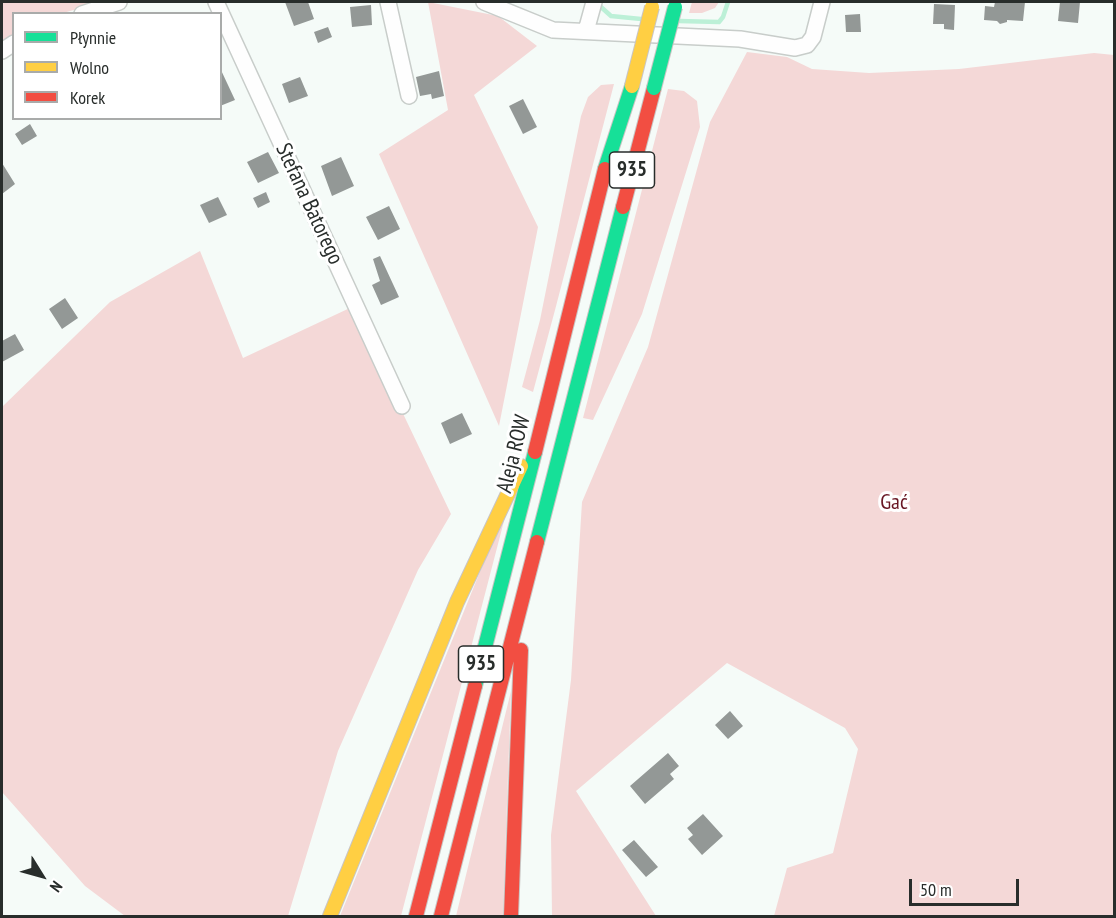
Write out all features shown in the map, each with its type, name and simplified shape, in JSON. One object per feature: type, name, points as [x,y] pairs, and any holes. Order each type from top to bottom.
[{"type":"main road","name":"Aleja ROW","points":[[416,916],[546,411],[602,180],[632,86],[652,4]]},
{"type":"main road","name":"Aleja ROW","points":[[441,916],[676,4]]},
{"type":"main road","points":[[330,916],[457,602],[546,411]]},
{"type":"main road","points":[[511,916],[522,602]]},
{"type":"street","points":[[88,12],[119,2]]},
{"type":"street","points":[[388,2],[409,96]]},
{"type":"street","points":[[484,2],[553,30],[740,39],[795,48],[807,45],[813,37],[822,2]]},
{"type":"street","points":[[586,31],[594,2]]},
{"type":"street","name":"Stefana Batorego","points":[[222,15],[402,406]]},
{"type":"green space","points":[[2,2],[102,2],[67,12],[12,12],[12,36],[2,44]]},
{"type":"green space","points":[[428,2],[498,16],[537,46],[474,95],[538,227],[499,426],[379,154],[448,110]]},
{"type":"green space","points":[[692,2],[719,2],[715,8],[702,13],[689,13]]},
{"type":"green space","name":"Gać","points":[[747,52],[787,57],[812,69],[869,73],[959,69],[1094,53],[1114,55],[1114,916],[774,916],[787,868],[833,853],[858,749],[845,728],[727,663],[576,791],[656,916],[552,916],[551,835],[571,680],[582,502],[648,347],[710,122]]},
{"type":"green space","points":[[614,84],[533,392],[522,387],[540,320],[581,116],[588,97],[601,85]]},
{"type":"green space","points":[[668,89],[684,91],[697,101],[700,127],[642,314],[593,420],[583,418]]},
{"type":"green space","points":[[200,251],[243,358],[352,307],[451,514],[418,570],[338,751],[288,916],[125,916],[85,886],[2,792],[2,407],[110,302]]},
{"type":"green space","points":[[510,498],[401,916],[340,916]]},
{"type":"green space","points":[[511,691],[503,916],[456,916]]},
{"type":"building","points":[[285,2],[308,2],[314,19],[294,26]]},
{"type":"building","points":[[995,2],[1025,2],[1023,21],[1007,20],[1000,24],[997,21],[984,20],[985,6],[994,7]]},
{"type":"building","points":[[1060,2],[1080,2],[1078,23],[1058,21]]},
{"type":"building","points":[[934,4],[955,5],[954,30],[944,29],[944,24],[933,24]]},
{"type":"building","points":[[371,5],[372,25],[352,27],[350,7]]},
{"type":"building","points":[[860,14],[861,32],[846,32],[845,15]]},
{"type":"building","points":[[328,27],[332,37],[318,43],[314,32]]},
{"type":"building","points":[[439,71],[444,96],[432,99],[431,94],[420,96],[416,77]]},
{"type":"building","points":[[222,72],[235,100],[222,105]]},
{"type":"building","points":[[300,77],[308,96],[289,103],[282,84]]},
{"type":"building","points":[[523,99],[537,127],[523,134],[509,106]]},
{"type":"building","points":[[30,124],[37,136],[22,145],[15,134]]},
{"type":"building","points":[[268,152],[279,173],[258,183],[247,162]]},
{"type":"building","points":[[341,157],[354,186],[332,196],[321,166]]},
{"type":"building","points":[[2,163],[15,184],[2,194]]},
{"type":"building","points":[[266,192],[270,202],[258,208],[253,198]]},
{"type":"building","points":[[218,197],[227,215],[209,223],[200,205]]},
{"type":"building","points":[[389,206],[400,229],[378,240],[366,217]]},
{"type":"building","points":[[380,256],[399,297],[381,305],[372,285],[380,281],[373,259]]},
{"type":"building","points":[[65,298],[78,318],[62,329],[49,309]]},
{"type":"building","points":[[15,334],[24,350],[2,362],[2,341]]},
{"type":"building","points":[[462,413],[472,434],[450,444],[441,423]]},
{"type":"building","points":[[730,711],[743,726],[728,739],[715,725]]},
{"type":"building","points":[[668,753],[679,766],[670,774],[674,779],[645,804],[630,786]]},
{"type":"building","points":[[703,814],[723,836],[702,855],[688,839],[693,835],[687,828]]},
{"type":"building","points":[[634,840],[658,867],[646,877],[622,850]]},
{"type":"waterway","points":[[679,21],[719,22],[728,2]]},
{"type":"waterway","points":[[601,7],[611,16],[641,19]]},
{"type":"traffic: fast","points":[[654,88],[675,7]]},
{"type":"traffic: fast","points":[[605,169],[632,86]]},
{"type":"traffic: fast","points":[[537,542],[623,207]]},
{"type":"traffic: fast","points":[[475,686],[535,452]]},
{"type":"traffic: slow","points":[[632,86],[652,7]]},
{"type":"traffic: slow","points":[[330,916],[457,602],[521,466]]},
{"type":"traffic: jam","points":[[623,207],[654,88]]},
{"type":"traffic: jam","points":[[535,452],[605,169]]},
{"type":"traffic: jam","points":[[441,916],[537,542]]},
{"type":"traffic: jam","points":[[511,916],[521,650]]},
{"type":"traffic: jam","points":[[416,916],[475,686]]}]
